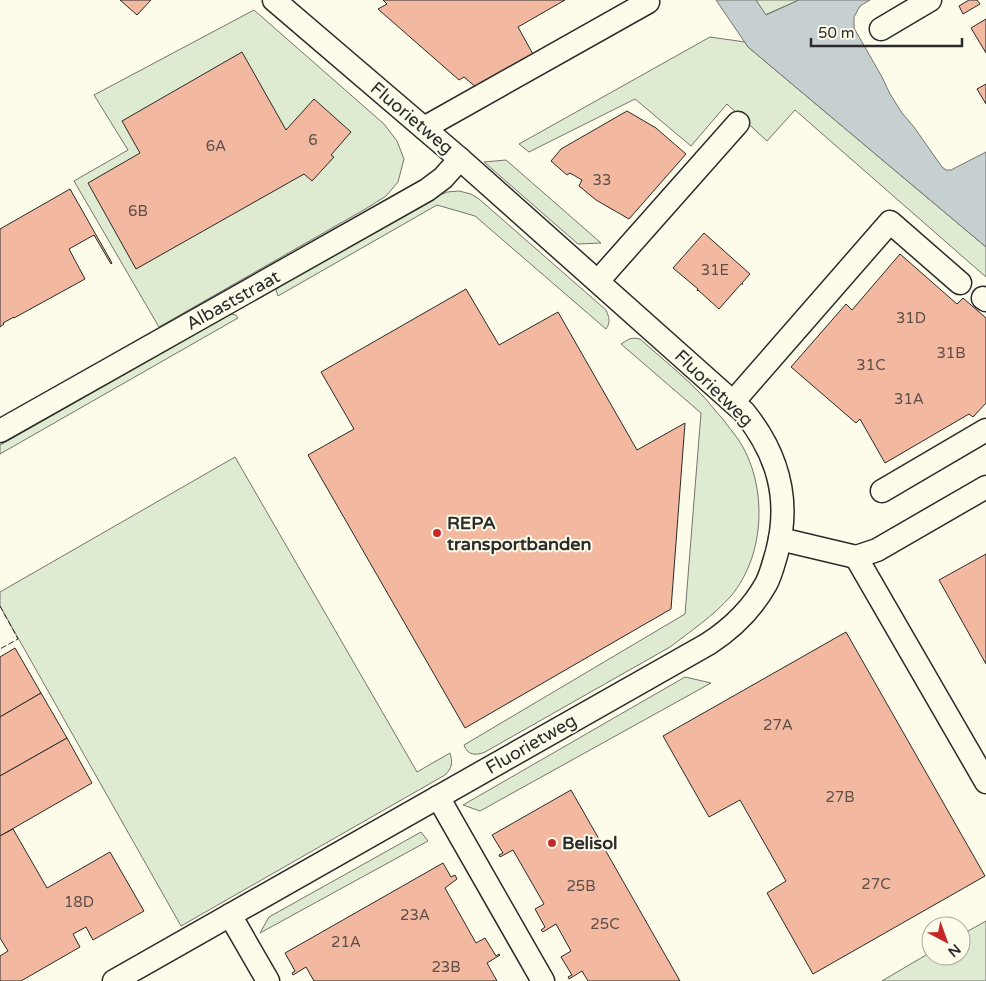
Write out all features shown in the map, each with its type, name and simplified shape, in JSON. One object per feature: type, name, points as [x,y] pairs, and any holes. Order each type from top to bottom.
[{"type":"street","name":"Fluorietweg","points":[[114,981],[708,644],[740,619],[766,584],[780,539],[782,516],[778,474],[772,456],[755,426],[744,412],[460,159],[274,0]]},
{"type":"street","points":[[424,128],[648,2],[645,0]]},
{"type":"street","points":[[881,28],[930,0]]},
{"type":"street","points":[[598,281],[738,122]]},
{"type":"street","name":"Albaststraat","points":[[0,432],[427,190],[443,178],[460,159]]},
{"type":"street","points":[[733,402],[890,222],[960,283]]},
{"type":"street","points":[[882,490],[986,430]]},
{"type":"street","points":[[780,539],[856,557],[877,550],[986,487]]},
{"type":"street","points":[[856,557],[986,782]]},
{"type":"street","points":[[438,797],[543,981]]},
{"type":"street","points":[[230,915],[268,981]]},
{"type":"green space","points":[[756,0],[799,0],[765,15]]},
{"type":"green space","points":[[254,10],[384,124],[397,141],[404,159],[398,182],[386,196],[367,208],[159,327],[74,181],[128,150],[94,95]]},
{"type":"green space","points":[[710,37],[745,42],[748,47],[986,247],[986,277],[795,110],[767,141],[727,104],[691,146],[635,99],[529,152],[519,144]]},
{"type":"green space","points":[[506,160],[601,243],[578,244],[484,162]]},
{"type":"green space","points":[[459,191],[471,194],[479,199],[606,310],[609,324],[606,329],[475,216],[437,205],[278,296],[276,290],[278,287],[440,195]]},
{"type":"green space","points":[[231,314],[236,315],[238,318],[0,454],[0,445]]},
{"type":"green space","points":[[634,338],[640,339],[702,395],[736,436],[748,457],[758,497],[759,519],[757,540],[751,560],[743,579],[731,596],[709,617],[670,647],[485,752],[472,754],[467,751],[464,745],[685,614],[701,413],[621,344]]},
{"type":"green space","points":[[235,457],[417,772],[450,753],[452,763],[445,775],[181,926],[0,606],[0,592]]},
{"type":"green space","points":[[685,677],[711,683],[480,811],[463,805]]},
{"type":"green space","points":[[421,832],[428,841],[260,933],[269,917]]},
{"type":"green space","points":[[986,921],[986,981],[882,981],[921,958],[921,966],[971,966],[971,929]]},
{"type":"shaded area","points":[[716,0],[756,0],[766,15],[799,0],[870,0],[860,6],[854,17],[854,28],[902,113],[942,167],[946,170],[951,170],[986,152],[986,247],[748,47]]},
{"type":"building","points":[[120,0],[151,0],[137,15]]},
{"type":"building","points":[[383,0],[565,0],[518,27],[534,56],[477,88],[464,77],[459,80],[378,9],[387,4]]},
{"type":"building","points":[[969,0],[977,0],[980,4],[963,14],[959,6]]},
{"type":"building","points":[[986,19],[986,53],[971,28]]},
{"type":"building","points":[[242,52],[286,130],[314,99],[351,132],[331,155],[334,157],[312,181],[304,174],[136,269],[88,183],[140,153],[122,121]]},
{"type":"building","points":[[986,84],[986,104],[977,89]]},
{"type":"building","points":[[627,111],[656,128],[686,154],[629,219],[596,200],[579,186],[582,180],[570,173],[567,175],[551,161],[561,149]]},
{"type":"building","points":[[70,189],[112,263],[94,235],[69,249],[85,279],[3,323],[0,327],[0,229]]},
{"type":"building","points":[[704,233],[750,274],[719,309],[673,268]]},
{"type":"building","points":[[900,254],[957,304],[963,298],[986,318],[986,403],[973,417],[969,414],[885,463],[860,419],[856,423],[791,367],[846,304],[852,310]]},
{"type":"building","points":[[466,289],[499,345],[558,312],[637,450],[685,423],[671,609],[465,728],[308,455],[354,429],[321,372]]},
{"type":"building","points":[[986,554],[986,664],[939,580]]},
{"type":"building","points":[[846,632],[985,876],[813,974],[767,893],[786,881],[740,800],[709,817],[663,736]]},
{"type":"building","points":[[15,648],[41,693],[0,717],[0,657]]},
{"type":"building","points":[[41,693],[67,738],[0,776],[0,717]]},
{"type":"building","points":[[67,738],[92,783],[0,836],[0,776]]},
{"type":"building","points":[[571,790],[680,981],[588,981],[582,971],[569,979],[568,977],[572,975],[561,957],[571,951],[556,924],[543,932],[541,930],[545,927],[535,909],[544,904],[513,850],[500,857],[499,855],[503,853],[492,835]]},
{"type":"building","points":[[13,829],[47,888],[110,852],[144,911],[93,940],[86,927],[73,934],[80,947],[21,981],[0,981],[0,956],[8,951],[0,938],[0,836]]},
{"type":"building","points":[[443,863],[451,877],[455,875],[457,879],[445,888],[476,943],[485,938],[496,956],[500,955],[487,963],[497,981],[314,981],[306,967],[293,975],[292,973],[295,971],[285,953]]},
{"type":"fence","points":[[0,606],[18,639],[0,649]]},
{"type":"place","name":"REPA transportbanden","points":[[437,533]]},
{"type":"place","name":"Belisol","points":[[552,843]]}]
